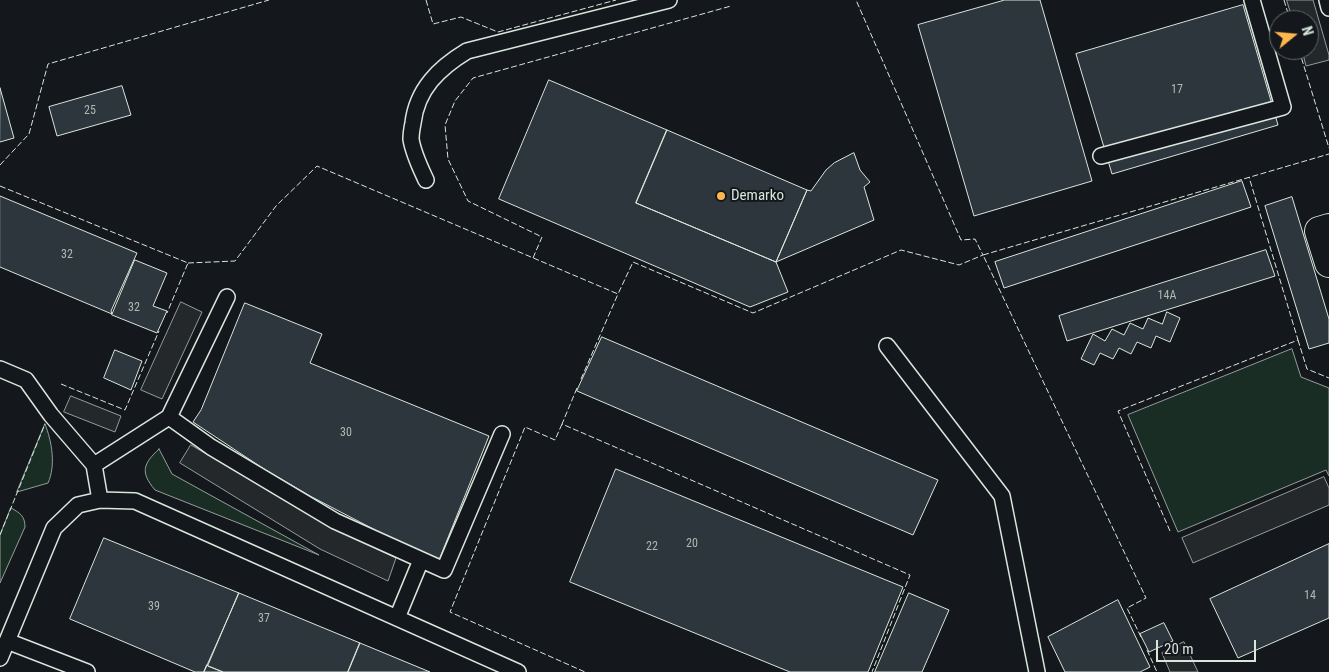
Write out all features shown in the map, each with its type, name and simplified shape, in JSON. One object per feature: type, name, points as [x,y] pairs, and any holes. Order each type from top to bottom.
[{"type":"street","points":[[1329,228],[1319,231],[1329,263]]},
{"type":"lane","points":[[426,180],[411,139],[414,113],[420,95],[429,82],[448,63],[467,52],[669,0]]},
{"type":"lane","points":[[1101,156],[1283,107],[1252,0]]},
{"type":"lane","points":[[1327,0],[1329,8]]},
{"type":"lane","points":[[94,465],[169,417],[227,297]]},
{"type":"lane","points":[[888,346],[1002,496],[1037,672]]},
{"type":"lane","points":[[0,369],[26,380],[51,415],[94,465],[100,500]]},
{"type":"lane","points":[[169,417],[211,447],[335,521],[444,570],[502,434]]},
{"type":"lane","points":[[0,658],[54,528],[78,505],[100,500],[135,501],[518,672]]},
{"type":"lane","points":[[397,618],[421,560]]},
{"type":"lane","points":[[8,641],[87,672]]},
{"type":"green space","points":[[1292,349],[1301,377],[1329,388],[1329,476],[1326,470],[1178,532],[1128,415]]},
{"type":"green space","points":[[45,424],[50,438],[52,454],[52,469],[48,483],[17,492]]},
{"type":"green space","points":[[159,449],[172,474],[319,555],[155,490],[147,478],[145,468]]},
{"type":"green space","points":[[11,508],[21,515],[25,527],[0,583],[0,535]]},
{"type":"shaded area","points":[[1287,0],[1313,0],[1316,10],[1290,10]]},
{"type":"shaded area","points":[[1319,21],[1329,60],[1306,66],[1304,60],[1319,60]]},
{"type":"shaded area","points":[[181,302],[202,312],[162,399],[141,390]]},
{"type":"shaded area","points":[[71,396],[121,416],[115,432],[64,412]]},
{"type":"shaded area","points":[[191,445],[330,527],[396,558],[388,581],[320,549],[180,463]]},
{"type":"shaded area","points":[[1324,477],[1329,488],[1329,505],[1193,563],[1182,538]]},
{"type":"shaded area","points":[[1184,642],[1198,672],[1170,672],[1162,653]]},
{"type":"building","points":[[1005,0],[1040,0],[1092,181],[974,216],[918,25]]},
{"type":"building","points":[[1243,5],[1278,125],[1112,174],[1076,54]]},
{"type":"building","points":[[549,80],[667,130],[636,203],[776,262],[788,292],[750,307],[499,199]]},
{"type":"building","points":[[122,86],[131,115],[57,136],[49,107]]},
{"type":"building","points":[[0,88],[14,138],[0,142]]},
{"type":"building","name":"Demarko","points":[[667,130],[807,190],[776,262],[636,203]]},
{"type":"building","points":[[854,153],[860,170],[870,182],[864,187],[874,220],[776,262],[807,190],[811,191],[826,170],[834,163]]},
{"type":"building","points":[[1242,181],[1251,207],[1004,288],[995,262]]},
{"type":"building","points":[[0,196],[137,253],[111,311],[112,314],[0,267]]},
{"type":"building","points":[[1292,197],[1329,319],[1329,343],[1309,349],[1265,206]]},
{"type":"building","points":[[1266,250],[1275,276],[1067,341],[1059,316]]},
{"type":"building","points":[[135,260],[167,273],[153,306],[167,311],[157,333],[112,315]]},
{"type":"building","points":[[245,303],[322,334],[310,363],[489,436],[439,560],[381,533],[310,496],[264,469],[193,422],[201,410]]},
{"type":"building","points":[[1167,312],[1180,318],[1170,342],[1156,336],[1151,348],[1137,342],[1131,354],[1119,348],[1113,359],[1100,353],[1094,365],[1081,359],[1093,334],[1105,341],[1112,329],[1124,335],[1130,323],[1143,329],[1148,318],[1162,324]]},
{"type":"building","points":[[602,337],[938,480],[913,535],[577,391]]},
{"type":"building","points":[[115,350],[142,361],[131,390],[104,378]]},
{"type":"building","points":[[616,469],[903,587],[868,672],[790,672],[570,582]]},
{"type":"building","points":[[104,538],[239,593],[204,672],[195,672],[70,619]]},
{"type":"building","points":[[1329,544],[1329,618],[1238,658],[1210,599]]},
{"type":"building","points":[[239,593],[360,643],[348,672],[223,672],[208,666]]},
{"type":"building","points":[[909,593],[949,610],[922,672],[875,672]]},
{"type":"building","points":[[1118,600],[1150,667],[1140,672],[1065,672],[1048,637]]},
{"type":"building","points":[[1164,623],[1173,641],[1149,652],[1140,634]]},
{"type":"building","points":[[360,643],[430,672],[348,672]]},
{"type":"building","points":[[208,666],[223,672],[204,672]]},
{"type":"fence","points":[[0,165],[29,134],[48,64],[269,0]]},
{"type":"fence","points":[[426,0],[433,24],[461,17],[498,32],[616,0]]},
{"type":"fence","points":[[188,263],[235,261],[276,206],[317,166],[618,294],[633,262],[753,313],[901,250],[959,265],[983,255],[975,239],[961,240],[856,0]]},
{"type":"fence","points":[[1284,0],[1287,10]]},
{"type":"fence","points":[[533,258],[542,237],[468,201],[448,159],[445,125],[455,101],[473,78],[731,6]]},
{"type":"fence","points":[[1302,60],[1329,148]]},
{"type":"fence","points":[[1141,637],[1127,608],[1146,598],[983,255],[1329,154]]},
{"type":"fence","points":[[1170,531],[1118,411],[1298,340],[1249,177]]},
{"type":"fence","points":[[0,186],[188,263],[167,313]]},
{"type":"fence","points":[[581,379],[618,294]]},
{"type":"fence","points":[[61,384],[125,410],[159,331]]},
{"type":"fence","points":[[1298,340],[1307,369],[1329,378]]},
{"type":"fence","points":[[577,388],[562,424],[910,575],[872,672]]},
{"type":"fence","points":[[0,535],[45,424]]},
{"type":"fence","points":[[562,424],[555,440],[525,427],[450,612],[585,672]]},
{"type":"fence","points":[[1147,650],[1157,672]]},
{"type":"place","name":"Demarko","points":[[721,196]]}]
